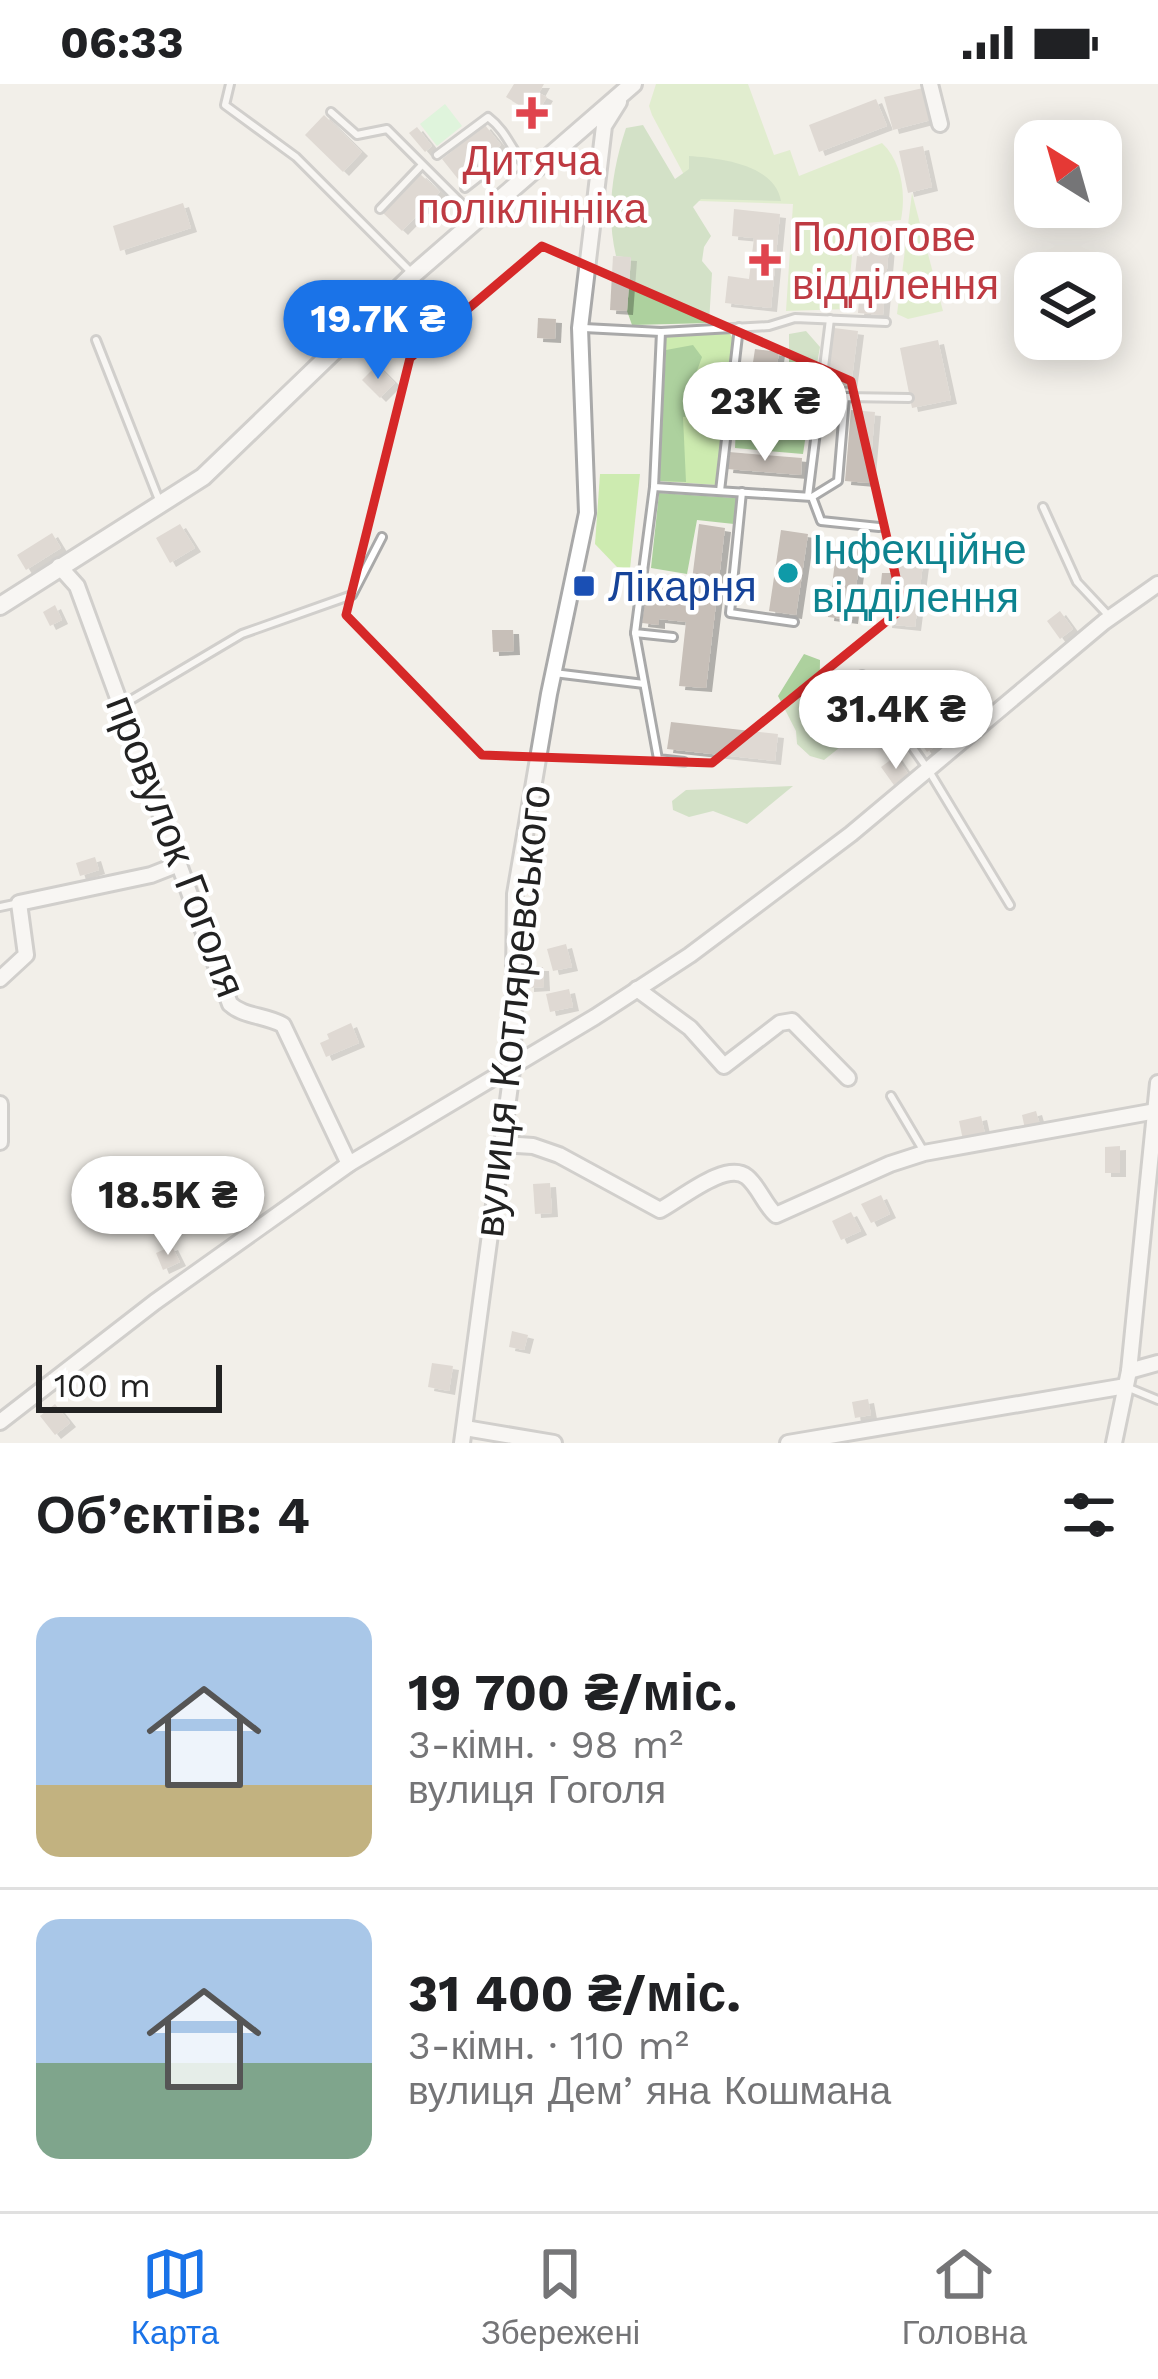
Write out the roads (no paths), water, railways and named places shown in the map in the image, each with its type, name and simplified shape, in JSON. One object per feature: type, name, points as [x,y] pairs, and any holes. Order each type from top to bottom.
[{"type":"street","points":[[931,84],[940,124]]},
{"type":"street","points":[[0,606],[203,477],[414,274],[630,86]]},
{"type":"street","name":"вулиця Котляревського","points":[[464,1435],[513,1063],[515,894],[587,513],[580,328],[604,126],[630,86]]},
{"type":"street","name":"провулок Гоголя","points":[[59,566],[77,586],[230,1004],[239,1013],[270,1017],[283,1025],[349,1164]]},
{"type":"street","points":[[0,1422],[155,1302],[349,1164],[690,955],[929,770],[1110,617],[1158,584]]},
{"type":"street","points":[[0,979],[26,955],[19,903],[152,875],[179,864]]},
{"type":"street","points":[[637,989],[690,1028],[718,1064],[734,1061],[780,1023],[791,1021],[848,1078]]},
{"type":"street","points":[[1114,1443],[1127,1378],[1158,1083]]},
{"type":"street","points":[[0,1104],[0,1142]]},
{"type":"street","points":[[502,1144],[533,1146],[560,1155],[652,1209],[661,1210],[716,1176],[737,1172],[748,1177],[776,1215],[924,1153],[1156,1121]]},
{"type":"street","points":[[788,1443],[1127,1378],[1158,1364]]},
{"type":"street","points":[[464,1435],[553,1443]]},
{"type":"lane","points":[[230,84],[225,105],[296,157],[414,274]]},
{"type":"lane","points":[[332,112],[357,135],[387,129],[477,219]]},
{"type":"lane","points":[[437,154],[488,117],[506,130],[512,152],[531,172]]},
{"type":"lane","points":[[465,188],[512,152]]},
{"type":"lane","points":[[380,208],[422,166]]},
{"type":"lane","points":[[580,328],[661,332],[770,326],[795,318],[886,322]]},
{"type":"lane","points":[[830,319],[810,496],[821,520],[879,526]]},
{"type":"lane","points":[[720,490],[739,326]]},
{"type":"lane","points":[[661,332],[654,487],[635,632],[658,759],[684,762]]},
{"type":"lane","points":[[95,340],[160,503]]},
{"type":"lane","points":[[820,395],[909,398]]},
{"type":"lane","points":[[654,487],[810,496],[838,481],[845,397]]},
{"type":"lane","points":[[742,492],[730,613],[794,622]]},
{"type":"lane","points":[[1043,507],[1077,582],[1110,617]]},
{"type":"lane","points":[[121,706],[242,634],[352,595],[382,537]]},
{"type":"lane","points":[[635,632],[673,637]]},
{"type":"lane","points":[[554,673],[644,684]]},
{"type":"lane","points":[[862,675],[929,770],[1010,905]]},
{"type":"lane","points":[[0,907],[19,903]]},
{"type":"lane","points":[[891,1096],[924,1153]]},
{"type":"lane","points":[[1127,1378],[1158,1400]]},
{"type":"place","name":"Дитяча поліклінніка","points":[[532,113]]},
{"type":"place","name":"Пологове відділення","points":[[765,260]]},
{"type":"place","name":"Інфекційне відділення","points":[[788,573]]},
{"type":"place","name":"Лікарня","points":[[584,586]]}]
